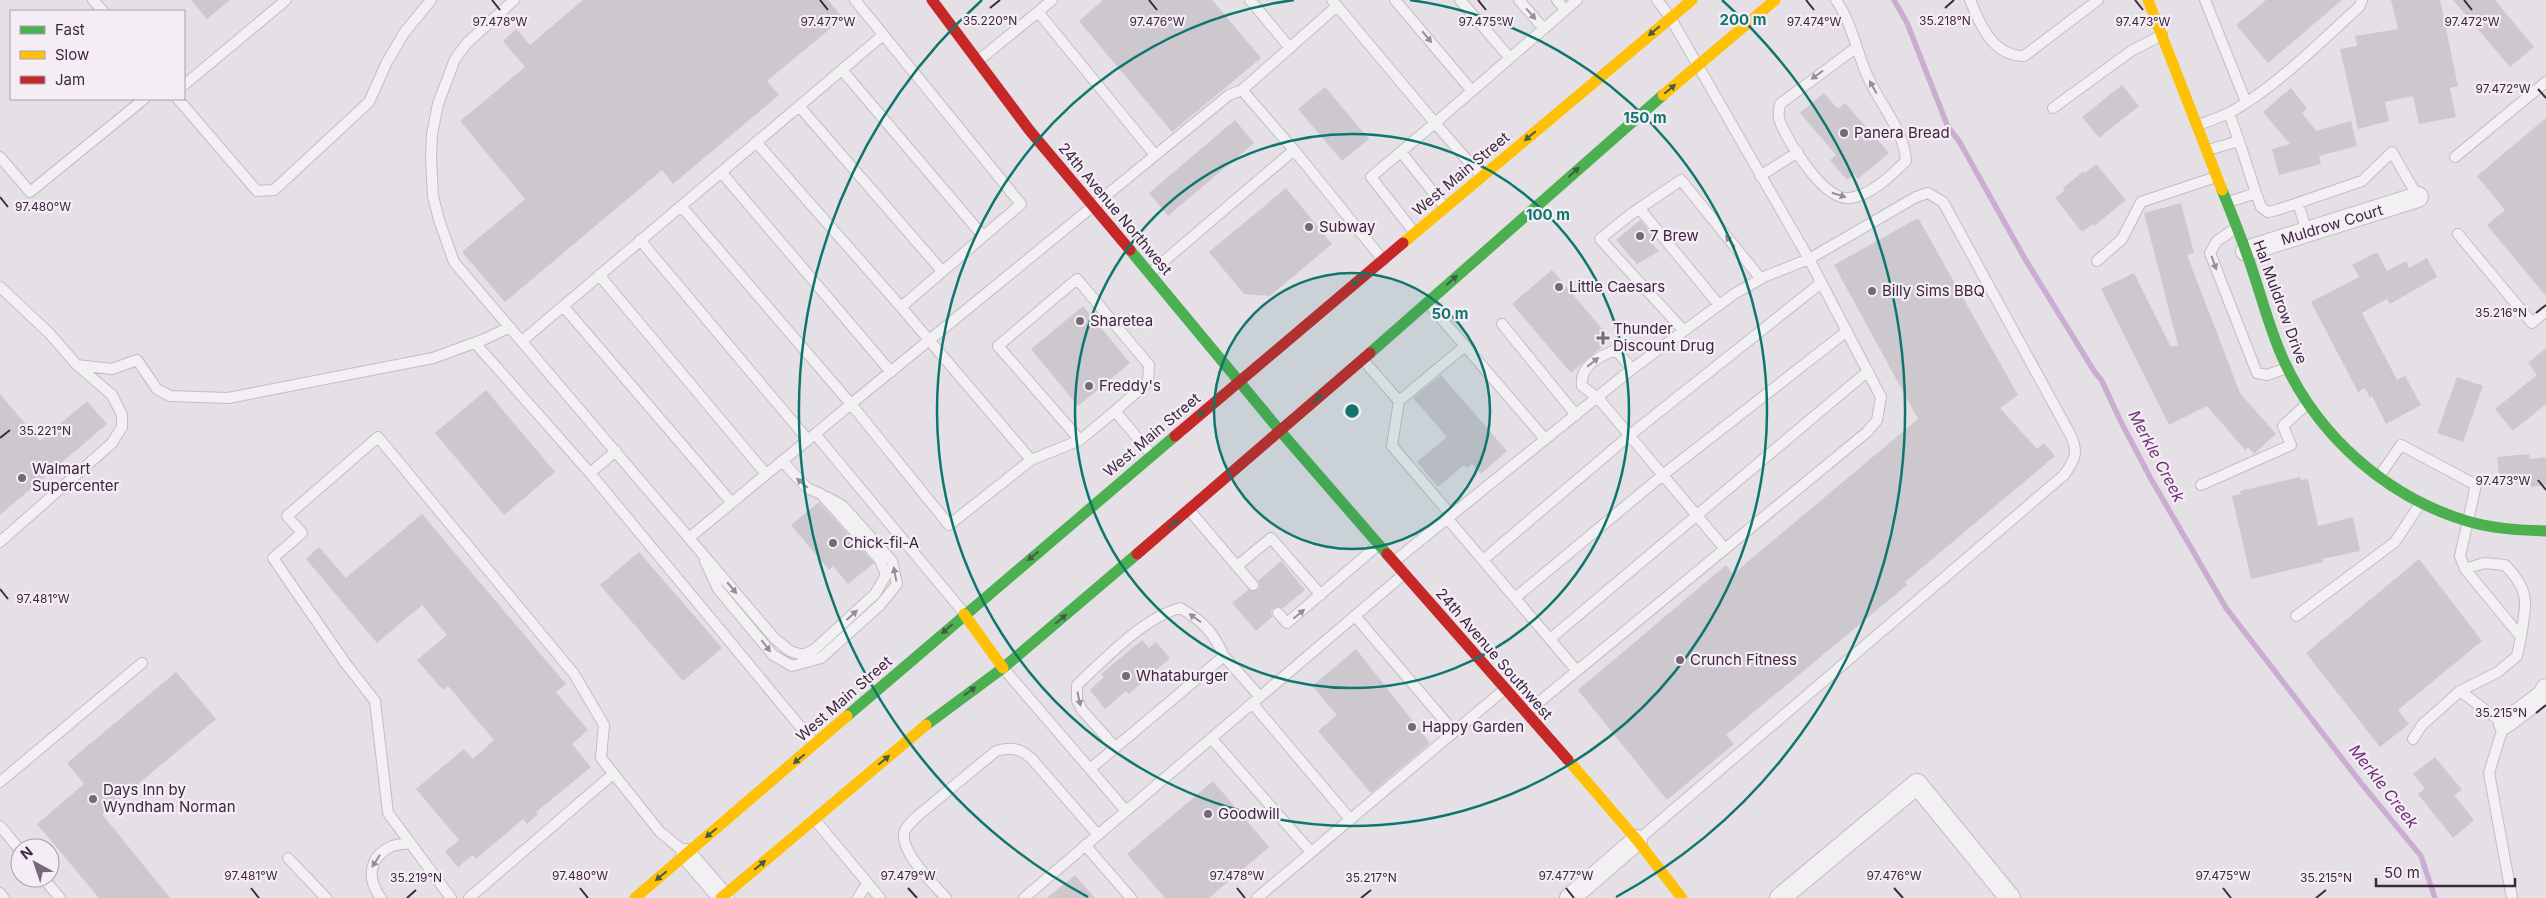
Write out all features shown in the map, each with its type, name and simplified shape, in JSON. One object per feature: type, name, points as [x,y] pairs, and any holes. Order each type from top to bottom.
[{"type":"main road","name":"24th Avenue Northwest","points":[[932,0],[1030,131],[1240,380],[1281,432]]},
{"type":"main road","name":"West Main Street","points":[[635,898],[815,745],[964,614],[1692,0]]},
{"type":"main road","points":[[723,898],[931,720],[1003,668],[1281,432],[1620,132],[1775,0]]},
{"type":"main road","name":"Hal Muldrow Drive","points":[[2148,0],[2163,34],[2246,251],[2268,320],[2288,368],[2308,404],[2340,445],[2378,478],[2420,503],[2468,523],[2532,532],[2546,532]]},
{"type":"main road","name":"24th Avenue Southwest","points":[[1281,432],[1637,840],[1682,898]]},
{"type":"main road","points":[[964,614],[1003,668]]},
{"type":"street","name":"Muldrow Court","points":[[2246,251],[2418,197]]},
{"type":"street","points":[[2504,724],[2543,695],[2546,689]]},
{"type":"street","points":[[1780,898],[1917,784],[2010,898]]},
{"type":"street","points":[[1570,898],[1637,840]]},
{"type":"street","points":[[686,854],[723,898]]},
{"type":"lane","points":[[93,0],[102,10]]},
{"type":"lane","points":[[185,84],[286,0]]},
{"type":"lane","points":[[179,100],[257,191],[274,190],[369,102],[386,64],[404,33],[431,0]]},
{"type":"lane","points":[[514,0],[476,33],[455,59],[438,104],[432,134],[433,196],[451,256],[775,639],[790,651],[803,654],[815,649],[876,594],[886,575],[880,560],[821,494],[807,488],[782,462]]},
{"type":"lane","points":[[855,0],[1021,204],[900,307]]},
{"type":"lane","points":[[978,61],[1052,0]]},
{"type":"lane","points":[[1250,0],[1290,48]]},
{"type":"lane","points":[[1396,0],[1472,91]]},
{"type":"lane","points":[[1460,0],[1510,58]]},
{"type":"lane","points":[[1519,0],[1544,29]]},
{"type":"lane","points":[[1557,0],[1566,10]]},
{"type":"lane","points":[[1415,233],[1371,177],[1435,124],[1577,0]]},
{"type":"lane","points":[[1526,713],[1866,432],[1877,420],[1881,397],[1868,371],[1809,259],[1670,17],[1657,0]]},
{"type":"lane","points":[[1836,0],[1846,14],[1867,75],[1905,145],[1906,161],[1865,193],[1848,198],[1832,194],[1809,170],[1779,121],[1780,104],[1857,47]]},
{"type":"lane","points":[[1970,0],[1980,25],[1998,48],[2013,56],[2024,56],[2098,0]]},
{"type":"lane","points":[[2205,0],[2246,102]]},
{"type":"lane","points":[[2197,125],[2229,113],[2246,102],[2302,58],[2359,6],[2362,0]]},
{"type":"lane","points":[[689,538],[1229,95],[1242,90],[1290,48],[1334,3],[1481,177]]},
{"type":"lane","points":[[1038,12],[1155,155]]},
{"type":"lane","points":[[2053,108],[2131,51],[2163,34]]},
{"type":"lane","points":[[522,341],[883,35]]},
{"type":"lane","points":[[842,70],[984,236]]},
{"type":"lane","points":[[2455,158],[2546,82]]},
{"type":"lane","points":[[1242,90],[1294,150],[1383,260]]},
{"type":"lane","points":[[0,157],[30,192],[143,100]]},
{"type":"lane","points":[[799,106],[942,271]]},
{"type":"lane","points":[[2229,113],[2261,207],[2268,212],[2362,181],[2392,152],[2418,197]]},
{"type":"lane","points":[[2207,150],[2239,141]]},
{"type":"lane","points":[[756,142],[1032,460]]},
{"type":"lane","points":[[1150,274],[1294,150]]},
{"type":"lane","points":[[1401,152],[1445,207]]},
{"type":"lane","points":[[1760,176],[1798,152]]},
{"type":"lane","points":[[721,172],[891,372]]},
{"type":"lane","points":[[2097,261],[2122,239],[2141,202],[2217,177]]},
{"type":"lane","points":[[1684,331],[1600,239],[1639,208],[1681,180],[1761,279]]},
{"type":"lane","points":[[1394,562],[1632,369],[1719,305],[1761,279],[1809,259],[1916,197],[1928,193],[1943,202],[2076,447],[2073,463],[2064,475],[1637,840]]},
{"type":"lane","points":[[2227,203],[2256,193]]},
{"type":"lane","points":[[2298,203],[2307,232]]},
{"type":"lane","points":[[681,206],[851,404],[950,525],[1032,460],[1080,440],[1148,382],[1149,365],[1077,279],[998,346],[1080,440]]},
{"type":"lane","points":[[1639,208],[1719,305]]},
{"type":"lane","points":[[2237,228],[2216,241],[2210,253],[2248,355],[2257,373],[2267,375],[2288,368]]},
{"type":"lane","points":[[2458,234],[2532,322],[2546,311]]},
{"type":"lane","points":[[640,240],[964,614]]},
{"type":"lane","points":[[599,276],[766,474]]},
{"type":"lane","points":[[1483,560],[1630,435],[1821,283]]},
{"type":"lane","points":[[0,287],[49,333],[78,365],[112,395],[122,415],[122,427],[112,443],[0,542]]},
{"type":"lane","points":[[1427,302],[1545,439]]},
{"type":"lane","points":[[563,306],[732,503]]},
{"type":"lane","points":[[1502,324],[1576,415]]},
{"type":"lane","points":[[78,365],[112,369],[137,360],[156,389],[170,396],[228,398],[433,358],[475,343],[510,327]]},
{"type":"lane","points":[[1515,598],[1664,474],[1846,331]]},
{"type":"lane","points":[[475,343],[590,473],[815,745]]},
{"type":"lane","points":[[1465,346],[1399,401],[1392,446],[1483,560],[1577,672]]},
{"type":"lane","points":[[1632,369],[1616,350],[1602,355],[1587,367],[1581,378],[1582,386],[1598,398],[1725,548]]},
{"type":"lane","points":[[1363,359],[1399,401]]},
{"type":"lane","points":[[1550,640],[1868,371]]},
{"type":"lane","points":[[2202,486],[2291,445],[2283,426],[2308,404]]},
{"type":"lane","points":[[1115,411],[1152,455]]},
{"type":"lane","points":[[451,898],[388,813],[375,700],[346,664],[273,558],[302,533],[287,516],[378,437],[574,674],[604,725],[601,758],[660,832],[686,854]]},
{"type":"lane","points":[[2378,478],[2401,445],[2476,485],[2460,556],[2465,569],[2521,637]]},
{"type":"lane","points":[[590,473],[616,451]]},
{"type":"lane","points":[[2296,616],[2395,542],[2420,503]]},
{"type":"lane","points":[[1189,510],[1253,585]]},
{"type":"lane","points":[[1237,566],[1271,538],[1321,596]]},
{"type":"lane","points":[[1278,612],[1287,623],[1321,596],[1379,544]]},
{"type":"lane","points":[[2413,739],[2422,725],[2460,691],[2498,672],[2517,656],[2526,601],[2520,580],[2505,565],[2484,563],[2465,569]]},
{"type":"lane","points":[[1024,898],[1405,574]]},
{"type":"lane","points":[[1115,747],[1082,710],[1077,700],[1077,685],[1134,635],[1164,612],[1180,608],[1199,619],[1216,638],[1224,656],[1256,700],[1350,819]]},
{"type":"lane","points":[[1355,616],[1454,732]]},
{"type":"lane","points":[[1090,768],[1224,656]]},
{"type":"lane","points":[[0,782],[142,663]]},
{"type":"lane","points":[[1003,668],[1126,811]]},
{"type":"lane","points":[[1257,898],[1505,689]]},
{"type":"lane","points":[[2460,691],[2504,724],[2489,773],[2512,898]]},
{"type":"lane","points":[[1211,738],[1311,852]]},
{"type":"lane","points":[[946,898],[911,856],[904,844],[905,831],[915,818],[996,751],[1009,747],[1019,748],[1031,758],[1098,835]]},
{"type":"lane","points":[[469,898],[614,774]]},
{"type":"lane","points":[[814,819],[880,898]]},
{"type":"lane","points":[[0,826],[10,838]]},
{"type":"lane","points":[[381,898],[371,882],[371,869],[378,857],[391,846],[410,843]]},
{"type":"lane","points":[[1085,846],[1131,898]]},
{"type":"lane","points":[[288,858],[326,898]]},
{"type":"lane","points":[[858,898],[867,883]]},
{"type":"lane","points":[[52,888],[60,898]]},
{"type":"lane","points":[[0,893],[4,898]]},
{"type":"building","points":[[191,0],[230,0],[207,19]]},
{"type":"building","points":[[583,0],[828,0],[843,18],[767,81],[779,95],[673,184],[662,170],[505,302],[462,252],[525,199],[460,121],[525,67],[503,41],[516,29],[530,45]]},
{"type":"building","points":[[1103,0],[1212,0],[1261,58],[1172,132],[1079,21]]},
{"type":"building","points":[[2266,0],[2342,0],[2268,63],[2236,25]]},
{"type":"building","points":[[2391,0],[2440,0],[2458,86],[2450,88],[2456,117],[2419,124],[2413,96],[2385,102],[2389,121],[2358,129],[2340,49],[2357,46],[2355,36],[2398,29]]},
{"type":"building","points":[[2453,0],[2495,0],[2534,47],[2510,67]]},
{"type":"building","points":[[2122,85],[2139,106],[2099,138],[2082,117]]},
{"type":"building","points":[[1325,87],[1369,139],[1342,161],[1298,109]]},
{"type":"building","points":[[2291,88],[2307,108],[2302,113],[2316,131],[2351,121],[2357,146],[2319,156],[2321,164],[2279,175],[2272,149],[2290,144],[2263,112]]},
{"type":"building","name":"Panera Bread","points":[[1824,93],[1838,109],[1845,103],[1889,153],[1858,179],[1854,174],[1847,180],[1830,160],[1836,155],[1800,113]]},
{"type":"building","points":[[2546,118],[2546,296],[2487,225],[2505,210],[2477,176]]},
{"type":"building","points":[[1235,120],[1254,143],[1168,216],[1149,193]]},
{"type":"building","points":[[2096,164],[2126,200],[2094,226],[2093,224],[2082,232],[2055,198],[2065,190],[2063,188]]},
{"type":"building","points":[[1286,188],[1332,244],[1270,296],[1244,294],[1209,252]]},
{"type":"building","points":[[2181,203],[2194,253],[2187,255],[2240,393],[2276,434],[2254,454],[2248,447],[2245,450],[2207,406],[2169,425],[2101,289],[2134,273],[2171,347],[2178,345],[2144,213]]},
{"type":"building","points":[[1918,218],[2018,395],[2000,408],[2037,449],[2044,443],[2055,456],[1905,582],[1907,585],[1726,735],[1734,744],[1667,800],[1578,690],[1726,565],[1733,574],[1918,419],[1834,265]]},
{"type":"building","name":"7 Brew","points":[[1640,220],[1656,239],[1651,243],[1659,251],[1637,264],[1616,240]]},
{"type":"building","points":[[2377,252],[2387,271],[2406,261],[2409,268],[2427,258],[2437,277],[2390,304],[2387,299],[2362,313],[2397,380],[2405,376],[2421,405],[2386,424],[2372,396],[2370,398],[2365,388],[2358,392],[2311,302],[2359,277],[2352,265]]},
{"type":"building","points":[[1552,270],[1611,339],[1571,373],[1512,304]]},
{"type":"building","points":[[1083,306],[1130,363],[1078,406],[1031,349]]},
{"type":"building","points":[[2546,348],[2546,404],[2513,431],[2495,409],[2537,375],[2528,363]]},
{"type":"building","points":[[1441,375],[1507,451],[1481,474],[1472,464],[1467,468],[1464,465],[1438,487],[1417,462],[1447,437],[1413,398]]},
{"type":"building","points":[[2457,377],[2483,386],[2463,442],[2437,433]]},
{"type":"building","points":[[486,390],[555,472],[504,515],[435,433]]},
{"type":"building","name":"Walmart Supercenter","points":[[0,394],[40,441],[87,401],[107,424],[0,515]]},
{"type":"building","points":[[2529,454],[2530,459],[2546,457],[2546,485],[2531,487],[2530,482],[2500,485],[2497,457]]},
{"type":"building","points":[[2300,477],[2301,480],[2308,479],[2318,526],[2353,517],[2360,551],[2322,559],[2323,562],[2251,579],[2232,496],[2241,494],[2240,491]]},
{"type":"building","name":"Chick-fil-A","points":[[819,502],[874,563],[848,584],[833,566],[829,570],[791,525]]},
{"type":"building","points":[[422,514],[566,684],[556,692],[588,730],[572,744],[591,767],[536,812],[538,814],[527,824],[523,819],[476,859],[473,855],[458,867],[445,852],[459,840],[416,789],[464,749],[473,759],[494,740],[448,686],[443,690],[417,660],[447,635],[422,605],[377,643],[306,559],[319,547],[346,578]]},
{"type":"building","points":[[639,552],[722,648],[683,681],[600,585]]},
{"type":"building","points":[[2419,559],[2482,641],[2398,710],[2409,724],[2380,747],[2306,653]]},
{"type":"building","points":[[1281,561],[1305,590],[1283,608],[1274,608],[1271,611],[1272,617],[1256,631],[1232,603],[1248,590],[1257,590],[1260,587],[1258,581]]},
{"type":"building","name":"Whataburger","points":[[1142,640],[1149,648],[1156,642],[1170,658],[1129,694],[1126,691],[1105,709],[1090,690],[1104,677],[1101,674]]},
{"type":"building","points":[[1356,649],[1430,743],[1371,793],[1318,731],[1337,715],[1312,686]]},
{"type":"building","name":"Days Inn by Wyndham Norman","points":[[176,672],[216,719],[102,814],[170,898],[99,898],[60,851],[60,838],[49,838],[37,824],[84,784],[67,763]]},
{"type":"building","points":[[2435,757],[2462,790],[2454,795],[2474,820],[2453,838],[2418,794],[2425,789],[2413,774]]},
{"type":"building","name":"Goodwill","points":[[1213,781],[1269,847],[1209,898],[1165,898],[1127,854]]},
{"type":"building","points":[[1075,875],[1095,898],[1047,898]]},
{"type":"waterway","name":"Merkle Creek","points":[[1894,0],[1907,23],[1948,127],[1959,141],[2025,259],[2102,381],[2151,479],[2226,608],[2361,783],[2421,856],[2435,898]]},
{"type":"traffic: fast","points":[[1370,353],[1663,95]]},
{"type":"traffic: fast","points":[[2222,190],[2246,251],[2271,328],[2284,361],[2316,415],[2336,439],[2383,480],[2410,497],[2438,510],[2487,526],[2516,530],[2546,531]]},
{"type":"traffic: fast","points":[[1130,250],[1281,432],[1387,554]]},
{"type":"traffic: fast","points":[[847,716],[1175,436]]},
{"type":"traffic: fast","points":[[926,725],[1003,668],[1137,554]]},
{"type":"traffic: slow","points":[[1403,243],[1692,0]]},
{"type":"traffic: slow","points":[[1663,95],[1775,0]]},
{"type":"traffic: slow","points":[[2148,0],[2222,190]]},
{"type":"traffic: slow","points":[[964,614],[1003,668]]},
{"type":"traffic: slow","points":[[635,898],[847,716]]},
{"type":"traffic: slow","points":[[721,898],[926,725]]},
{"type":"traffic: slow","points":[[1568,760],[1637,840],[1682,898]]},
{"type":"traffic: jam","points":[[932,0],[1030,131],[1130,250]]},
{"type":"traffic: jam","points":[[1175,436],[1403,243]]},
{"type":"traffic: jam","points":[[1137,554],[1370,353]]},
{"type":"traffic: jam","points":[[1387,554],[1568,760]]},
{"type":"place","name":"Panera Bread","points":[[1844,133]]},
{"type":"place","name":"Subway","points":[[1309,227]]},
{"type":"place","name":"7 Brew","points":[[1640,236]]},
{"type":"place","name":"Little Caesars","points":[[1559,287]]},
{"type":"place","name":"Billy Sims BBQ","points":[[1872,291]]},
{"type":"place","name":"Sharetea","points":[[1080,321]]},
{"type":"place","name":"Thunder Discount Drug","points":[[1603,338]]},
{"type":"place","name":"Freddy's","points":[[1089,386]]},
{"type":"place","name":"Walmart Supercenter","points":[[22,478]]},
{"type":"place","name":"Chick-fil-A","points":[[833,543]]},
{"type":"place","name":"Crunch Fitness","points":[[1680,660]]},
{"type":"place","name":"Whataburger","points":[[1126,676]]},
{"type":"place","name":"Happy Garden","points":[[1412,727]]},
{"type":"place","name":"Days Inn by Wyndham Norman","points":[[93,799]]},
{"type":"place","name":"Goodwill","points":[[1208,814]]}]
